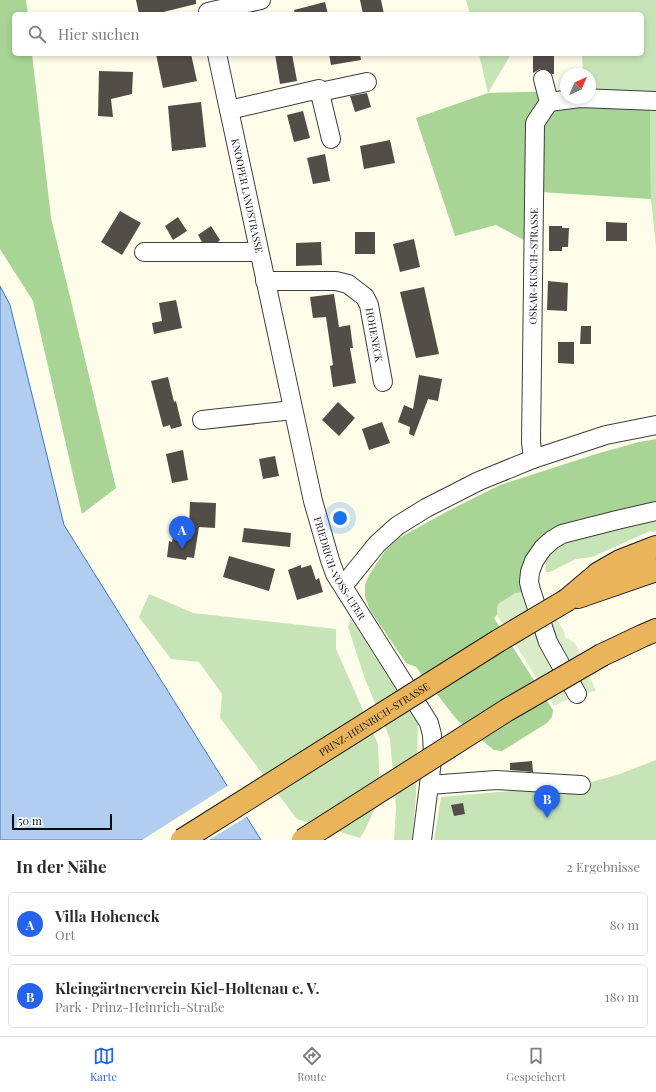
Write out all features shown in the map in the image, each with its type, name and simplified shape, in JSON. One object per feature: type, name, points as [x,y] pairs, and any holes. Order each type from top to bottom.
[{"type":"highway","points":[[568,600],[599,573],[620,561],[656,547]]},
{"type":"highway","points":[[568,600],[656,570]]},
{"type":"highway","name":"PRINZ-HEINRICH-STRASSE","points":[[182,840],[498,641],[568,600]]},
{"type":"highway","points":[[303,840],[507,710],[602,655],[649,633]]},
{"type":"street","points":[[208,9],[261,0]]},
{"type":"street","name":"KNOOPER LANDSTRASSE","points":[[217,56],[265,281]]},
{"type":"street","points":[[543,78],[549,102],[580,98],[656,101]]},
{"type":"street","points":[[229,110],[319,89],[320,92],[367,82]]},
{"type":"street","points":[[320,92],[331,139]]},
{"type":"street","name":"OSKAR-KUSCH-STRASSE","points":[[533,459],[530,442],[535,123],[549,102]]},
{"type":"street","points":[[144,252],[259,252]]},
{"type":"street","name":"HOHENECK","points":[[265,281],[336,281],[348,284],[357,290],[365,297],[369,305],[384,382]]},
{"type":"street","name":"FRIEDRICH-VOSS-UFER","points":[[265,281],[313,501],[335,574],[345,588],[380,648],[429,723],[432,735],[433,753],[422,840]]},
{"type":"street","points":[[202,420],[293,410]]},
{"type":"street","points":[[345,588],[377,544],[397,526],[426,508],[479,482],[533,459],[606,435],[656,425]]},
{"type":"street","points":[[577,694],[548,642],[540,619],[529,582],[530,572],[534,560],[543,548],[562,534],[656,511]]},
{"type":"street","points":[[635,578],[656,580]]},
{"type":"street","points":[[649,633],[656,619]]},
{"type":"street","points":[[429,785],[496,780],[581,785]]},
{"type":"green space","points":[[0,0],[26,0],[28,12],[12,12],[12,56],[32,56],[51,218],[116,488],[82,514],[33,301],[0,249]]},
{"type":"green space","points":[[466,0],[656,0],[656,92],[596,90],[596,68],[583,68],[582,56],[644,56],[644,12],[469,12]]},
{"type":"green space","points":[[479,56],[510,56],[488,93]]},
{"type":"green space","points":[[596,90],[656,92],[656,108],[650,109],[651,199],[540,192],[529,198],[524,240],[496,225],[455,236],[416,118],[488,93],[560,91],[560,104],[596,104]]},
{"type":"green space","points":[[650,108],[656,108],[656,247],[651,199]]},
{"type":"green space","points":[[656,439],[656,506],[562,529],[525,592],[498,604],[497,615],[494,618],[553,710],[552,717],[547,723],[502,751],[494,750],[457,720],[416,667],[406,663],[370,610],[365,597],[365,585],[369,575],[385,551],[399,538],[500,485],[596,454],[639,442]]},
{"type":"green space","points":[[656,519],[656,531],[650,531],[592,557],[576,559],[550,572],[546,572],[546,562],[551,553],[569,542],[591,534]]},
{"type":"green space","points":[[538,588],[564,631],[565,637],[575,643],[596,691],[572,697],[554,706],[497,615],[498,604],[515,593]]},
{"type":"green space","points":[[149,594],[193,613],[336,629],[336,649],[378,744],[380,798],[360,838],[297,819],[220,718],[222,694],[199,662],[171,659],[139,617]]},
{"type":"green space","points":[[351,619],[418,724],[416,796],[412,840],[394,840],[396,808],[390,739],[365,679],[348,627]]},
{"type":"green space","points":[[656,760],[656,840],[434,840],[441,797],[581,785],[617,775]]},
{"type":"water","points":[[0,286],[10,305],[64,525],[261,840],[0,840]]},
{"type":"pier","points":[[229,785],[248,816],[209,840],[142,840]]},
{"type":"building","points":[[136,0],[196,0],[196,4],[163,12],[139,12]]},
{"type":"building","points":[[360,0],[381,0],[384,12],[363,12]]},
{"type":"building","points":[[325,2],[328,12],[294,12],[294,10]]},
{"type":"building","points":[[156,56],[191,56],[197,81],[163,88]]},
{"type":"building","points":[[275,56],[292,56],[297,81],[280,84]]},
{"type":"building","points":[[329,56],[360,56],[361,60],[331,65]]},
{"type":"building","points":[[533,56],[554,56],[554,74],[545,69],[540,69],[533,73]]},
{"type":"building","points":[[99,71],[133,72],[132,94],[111,99],[113,117],[98,116]]},
{"type":"building","points":[[367,93],[371,107],[355,112],[350,96]]},
{"type":"building","points":[[201,102],[206,147],[172,151],[168,106]]},
{"type":"building","points":[[303,111],[310,138],[294,142],[287,115]]},
{"type":"building","points":[[390,140],[395,163],[364,169],[360,146]]},
{"type":"building","points":[[325,154],[330,181],[313,184],[307,158]]},
{"type":"building","points":[[120,211],[141,223],[122,255],[101,242]]},
{"type":"building","points":[[178,217],[187,231],[173,240],[165,226]]},
{"type":"building","points":[[606,222],[627,223],[627,241],[606,241]]},
{"type":"building","points":[[211,226],[220,240],[218,242],[202,242],[198,235]]},
{"type":"building","points":[[549,226],[562,226],[562,228],[569,228],[568,247],[562,247],[562,251],[549,251]]},
{"type":"building","points":[[355,232],[375,232],[375,254],[355,254]]},
{"type":"building","points":[[414,239],[420,267],[400,272],[393,244]]},
{"type":"building","points":[[321,242],[322,265],[296,266],[296,243]]},
{"type":"building","points":[[548,281],[568,283],[567,311],[547,310]]},
{"type":"building","points":[[424,287],[439,354],[416,358],[400,292]]},
{"type":"building","points":[[334,294],[339,327],[350,325],[353,348],[350,348],[356,383],[333,387],[330,366],[333,365],[326,317],[313,318],[310,297]]},
{"type":"building","points":[[176,300],[182,328],[154,334],[152,323],[162,321],[159,303]]},
{"type":"building","points":[[581,326],[591,326],[591,344],[580,344]]},
{"type":"building","points":[[558,342],[574,342],[574,364],[558,363]]},
{"type":"building","points":[[419,375],[442,379],[438,401],[428,399],[414,436],[409,434],[410,427],[398,422],[404,405],[413,409]]},
{"type":"building","points":[[168,377],[182,426],[171,429],[170,425],[163,427],[151,381]]},
{"type":"building","points":[[338,402],[355,418],[339,436],[322,420]]},
{"type":"building","points":[[382,422],[390,443],[369,450],[362,429]]},
{"type":"building","points":[[183,450],[188,480],[172,483],[166,454]]},
{"type":"building","points":[[275,456],[279,476],[263,479],[259,459]]},
{"type":"building","points":[[190,502],[216,503],[215,528],[199,527],[194,558],[187,557],[186,560],[167,557],[169,541],[172,542],[175,527],[189,529]]},
{"type":"building","points":[[244,528],[291,533],[290,547],[242,542]]},
{"type":"building","points":[[229,556],[275,569],[269,591],[223,577]]},
{"type":"building","points":[[301,565],[301,568],[311,565],[316,580],[319,578],[323,592],[297,600],[288,570]]},
{"type":"building","points":[[532,761],[533,772],[510,770],[510,763]]},
{"type":"building","points":[[463,803],[465,814],[454,816],[451,805]]},
{"type":"place","name":"Villa Hoheneck","points":[[182,549]]},
{"type":"place","name":"Kleingärtnerverein Kiel-Holtenau e. V.","points":[[547,818]]}]
